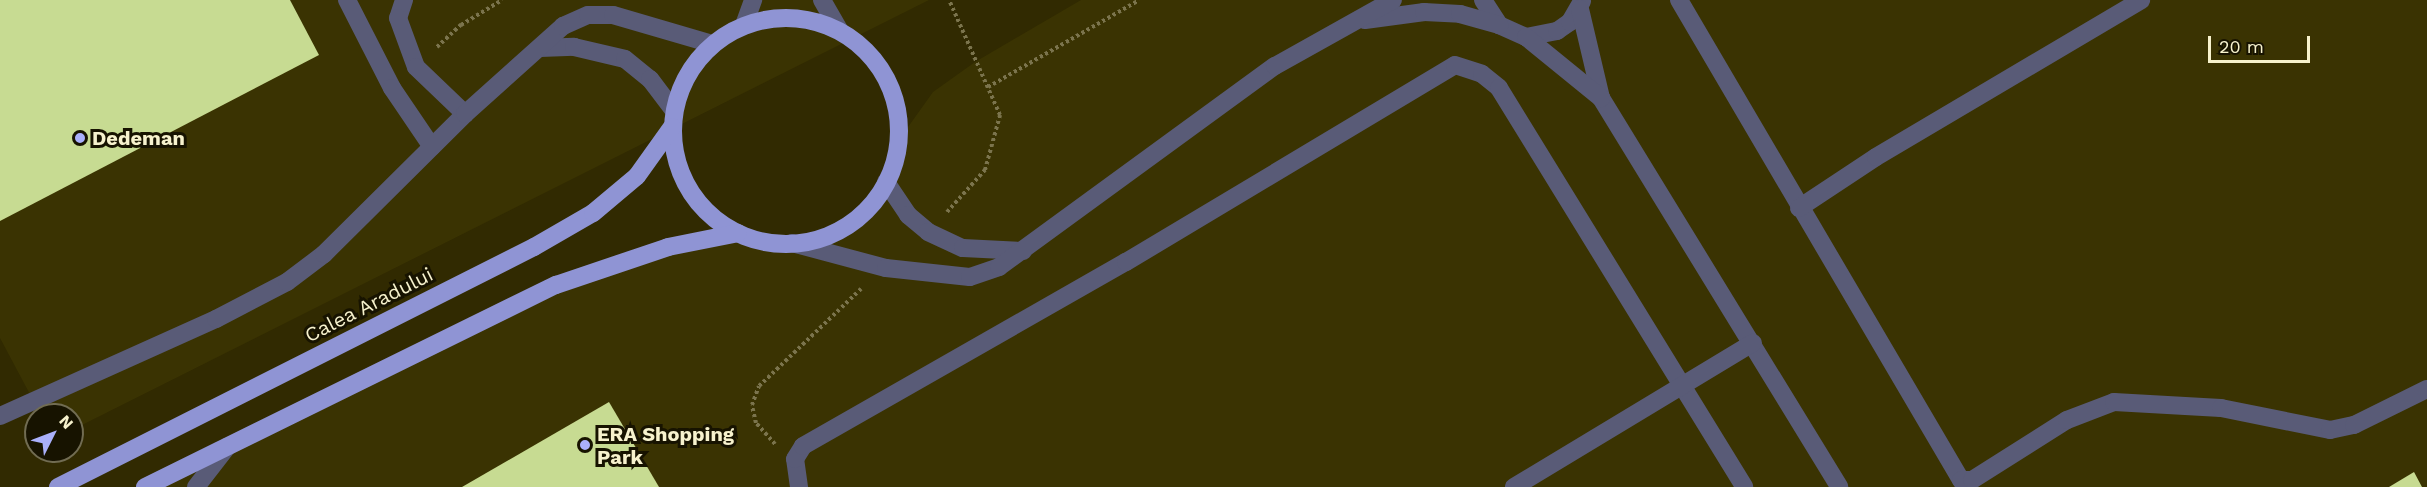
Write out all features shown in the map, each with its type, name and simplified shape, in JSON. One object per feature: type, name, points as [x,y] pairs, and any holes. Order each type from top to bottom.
[{"type":"highway","name":"Calea Aradului","points":[[776,18],[798,19],[840,32],[856,42],[877,64],[892,91],[898,121],[897,151],[886,182],[865,211],[843,228],[819,239],[772,243],[738,233],[711,216],[689,190],[676,160],[673,119],[681,86],[712,44],[744,25],[776,18]]},
{"type":"highway","name":"Calea Aradului","points":[[58,487],[534,247],[593,213],[637,176],[673,119]]},
{"type":"highway","name":"Calea Aradului","points":[[145,487],[556,285],[668,246],[738,233]]},
{"type":"street","points":[[347,0],[392,88],[432,147]]},
{"type":"street","points":[[404,0],[398,18],[416,67],[465,114]]},
{"type":"street","points":[[744,25],[753,0]]},
{"type":"street","points":[[822,0],[840,32]]},
{"type":"street","points":[[792,243],[886,268],[970,277],[999,267],[1275,66],[1348,23],[1393,0]]},
{"type":"street","points":[[1483,0],[1499,25]]},
{"type":"street","points":[[1679,0],[1799,208],[1961,480],[1972,480],[2067,420],[2114,402],[2221,408],[2330,430],[2354,425],[2425,396]]},
{"type":"street","points":[[1799,208],[1876,157],[2141,0]]},
{"type":"street","points":[[1526,37],[1557,32],[1581,4]]},
{"type":"street","points":[[1581,4],[1601,98]]},
{"type":"street","points":[[1348,23],[1424,12],[1460,14],[1499,25],[1526,37],[1601,98],[1839,487]]},
{"type":"street","points":[[0,416],[216,319],[287,282],[324,254],[465,114],[563,26],[588,15],[613,15],[712,44]]},
{"type":"street","points":[[540,48],[574,47],[625,59],[650,79],[673,119]]},
{"type":"street","points":[[799,487],[795,459],[803,446],[1126,262],[1455,65],[1482,74],[1499,88],[1744,487]]},
{"type":"street","points":[[886,182],[908,215],[928,232],[963,248],[1023,251]]},
{"type":"street","points":[[1514,487],[1753,343]]},
{"type":"street","points":[[196,487],[227,447]]},
{"type":"path","points":[[416,67],[461,25],[502,0]]},
{"type":"path","points":[[928,232],[985,170],[1000,115],[949,0]]},
{"type":"path","points":[[988,87],[1139,0]]},
{"type":"path","points":[[795,459],[770,441],[756,423],[752,405],[759,386],[774,368],[886,268]]},
{"type":"shaded area","points":[[0,0],[929,0],[84,424],[84,403],[35,403],[0,338]]},
{"type":"shaded area","points":[[1081,0],[2427,0],[2427,487],[145,487],[556,285],[738,233],[772,243],[792,243],[819,239],[843,228],[865,211],[886,182],[908,127],[933,92],[975,62]]},
{"type":"building","name":"Dedeman","points":[[0,0],[290,0],[319,55],[0,221]]},
{"type":"building","name":"ERA Shopping Park","points":[[609,402],[659,487],[462,487]]},
{"type":"building","points":[[2414,472],[2422,487],[2389,487]]},
{"type":"place","name":"Dedeman","points":[[80,138]]},
{"type":"place","name":"ERA Shopping Park","points":[[585,445]]}]
